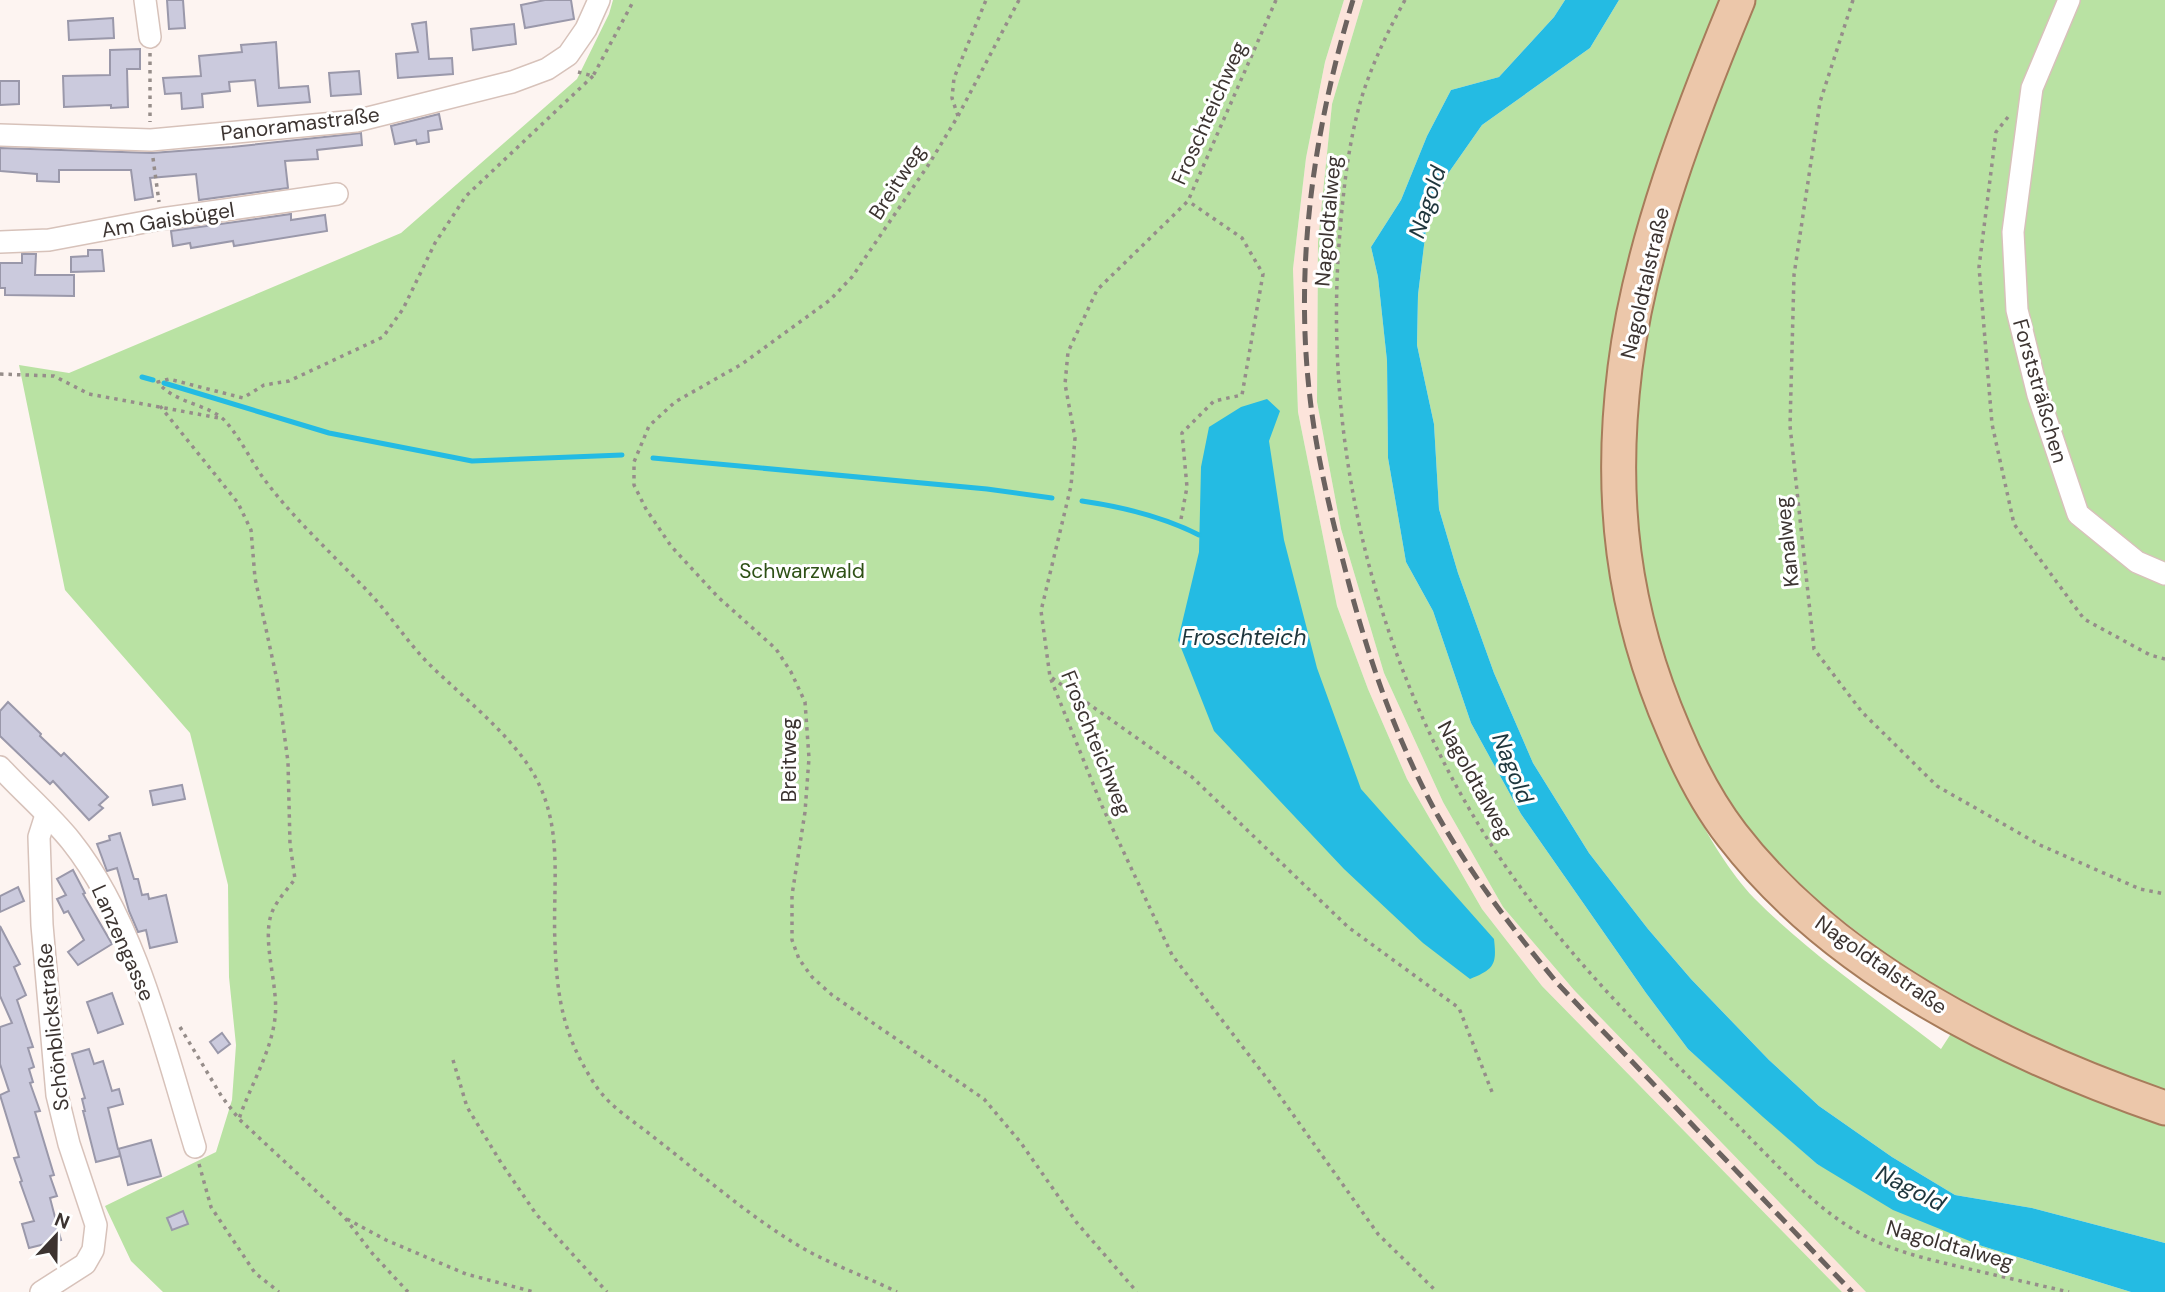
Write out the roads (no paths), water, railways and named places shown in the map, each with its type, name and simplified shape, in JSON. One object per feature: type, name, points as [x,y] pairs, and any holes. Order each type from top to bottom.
[{"type":"main road","name":"Nagoldtalstraße","points":[[1738,0],[1699,96],[1666,194],[1636,302],[1625,366],[1618,460],[1624,561],[1636,622],[1667,714],[1699,782],[1731,834],[1769,879],[1838,940],[1904,986],[1956,1017],[2046,1062],[2165,1108]]},
{"type":"street","points":[[145,0],[149,37]]},
{"type":"street","name":"Panoramastraße","points":[[0,135],[151,140],[356,121],[512,82],[547,69],[568,55],[586,29],[599,0]]},
{"type":"street","name":"Forststräßchen","points":[[2069,0],[2032,88],[2013,232],[2017,310],[2038,395],[2078,514],[2137,562],[2165,574]]},
{"type":"street","name":"Am Gaisbügel","points":[[0,242],[49,240],[161,219],[337,194]]},
{"type":"street","name":"Lanzengasse","points":[[0,767],[71,841],[107,898],[146,987],[195,1147]]},
{"type":"street","name":"Schönblickstraße","points":[[41,1292],[85,1264],[93,1250],[96,1225],[69,1144],[57,1095],[43,925],[39,837],[46,815]]},
{"type":"water","name":"Nagold","points":[[1565,0],[1619,0],[1590,48],[1482,125],[1447,175],[1427,221],[1418,295],[1417,345],[1434,424],[1439,509],[1458,573],[1494,673],[1533,763],[1589,853],[1648,929],[1691,979],[1769,1060],[1819,1106],[1892,1157],[1955,1195],[2032,1208],[2165,1243],[2165,1292],[2131,1292],[1982,1246],[1893,1210],[1817,1164],[1688,1049],[1521,814],[1471,723],[1433,611],[1406,562],[1388,458],[1387,361],[1378,277],[1371,247],[1401,200],[1427,136],[1451,90],[1499,77],[1554,17]]},
{"type":"water","name":"Froschteich","points":[[1267,399],[1280,411],[1269,441],[1284,540],[1317,668],[1361,789],[1494,939],[1495,955],[1492,965],[1470,979],[1423,943],[1344,869],[1214,731],[1178,640],[1199,552],[1201,467],[1209,427],[1241,407]]},
{"type":"waterway","points":[[142,377],[153,380]]},
{"type":"waterway","points":[[164,383],[329,433],[472,461],[622,455]]},
{"type":"waterway","points":[[653,458],[987,489],[1052,498]]},
{"type":"waterway","points":[[1082,501],[1142,513],[1199,535]]},
{"type":"railway","points":[[1353,0],[1328,97],[1311,197],[1304,297],[1306,348],[1313,421],[1326,491],[1357,614],[1386,703],[1438,816],[1479,882],[1525,944],[1558,984],[1852,1292]]},
{"type":"park label","name":"Schwarzwald","points":[[802,571]]}]
